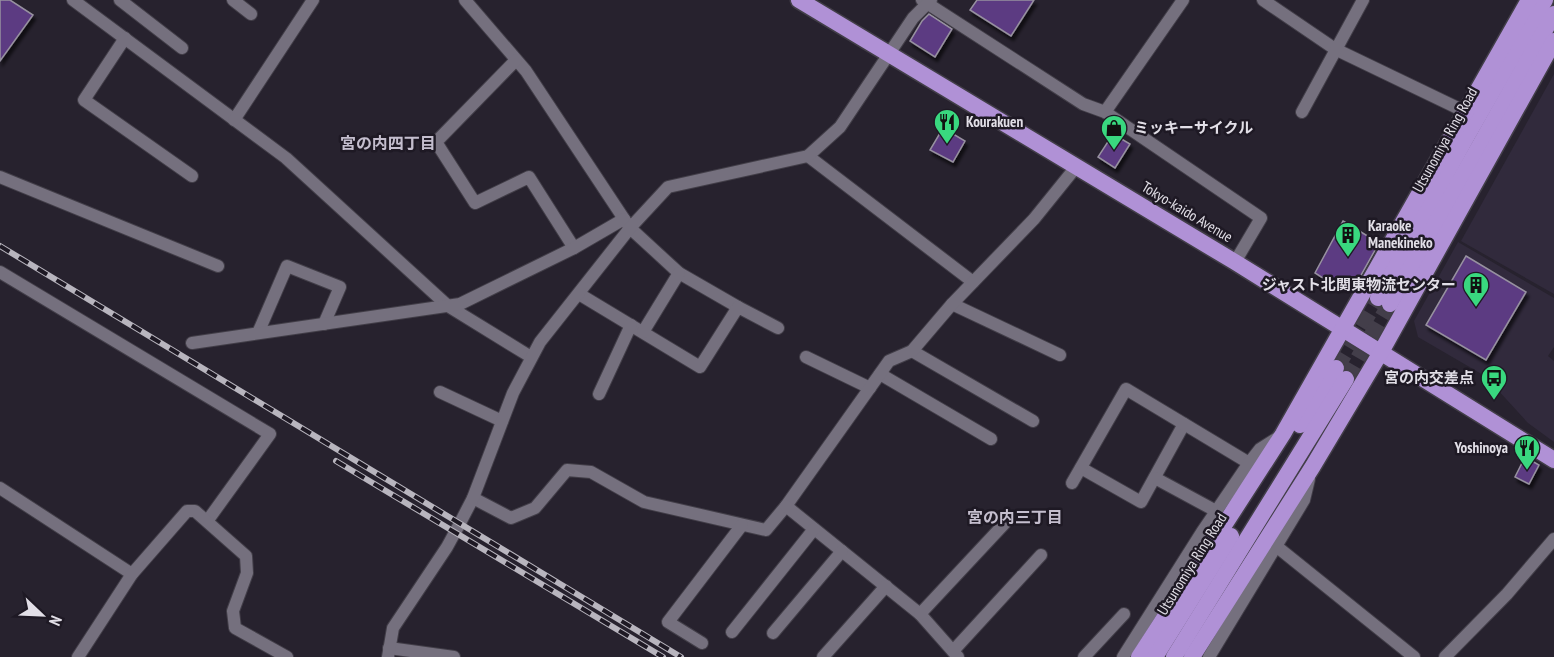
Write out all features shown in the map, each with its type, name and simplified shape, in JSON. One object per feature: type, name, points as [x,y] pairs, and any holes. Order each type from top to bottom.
[{"type":"highway","name":"Tokyo-kaido Avenue","points":[[799,0],[1344,328],[1554,460]]},
{"type":"highway","points":[[1140,657],[1283,434],[1529,0]]},
{"type":"highway","name":"Utsunomiya Ring Road","points":[[1545,0],[1467,136],[1384,301],[1554,14]]},
{"type":"highway","points":[[1192,657],[1313,466],[1381,352],[1554,41]]},
{"type":"highway","name":"Utsunomiya Ring Road","points":[[1155,657],[1341,374],[1174,657]]},
{"type":"street","points":[[73,0],[286,158],[448,306],[531,357]]},
{"type":"street","points":[[120,0],[182,48]]},
{"type":"street","points":[[233,0],[251,14]]},
{"type":"street","points":[[234,120],[313,0]]},
{"type":"street","points":[[465,0],[526,71],[627,224],[679,273],[778,328]]},
{"type":"street","points":[[1105,112],[1184,0]]},
{"type":"street","points":[[1263,0],[1335,49],[1466,112]]},
{"type":"street","points":[[1302,112],[1363,0]]},
{"type":"street","points":[[454,657],[388,653],[393,628],[447,547],[473,498],[502,421],[540,342],[579,294],[627,224],[668,187],[808,156],[840,127],[888,53],[926,1],[1083,104],[1105,112],[1260,218],[1235,262]]},
{"type":"street","points":[[125,38],[84,100],[192,176]]},
{"type":"street","points":[[516,60],[436,142],[475,203],[529,177],[574,248]]},
{"type":"street","points":[[808,156],[973,282]]},
{"type":"street","points":[[473,498],[511,518],[535,508],[567,470],[591,472],[645,502],[766,530],[786,506],[889,361],[912,351],[952,304],[1034,219],[1076,167]]},
{"type":"street","points":[[0,177],[218,266]]},
{"type":"street","points":[[192,343],[460,304],[627,224]]},
{"type":"street","points":[[258,333],[287,266],[340,287],[324,324]]},
{"type":"street","points":[[0,272],[270,434],[208,520]]},
{"type":"street","points":[[643,332],[679,273]]},
{"type":"street","points":[[579,294],[700,367],[738,307]]},
{"type":"street","points":[[952,304],[1060,355]]},
{"type":"street","points":[[599,394],[631,325]]},
{"type":"street","points":[[912,351],[1033,421]]},
{"type":"street","points":[[806,357],[870,388]]},
{"type":"street","points":[[880,374],[991,439]]},
{"type":"street","points":[[1072,483],[1126,389],[1249,463]]},
{"type":"street","points":[[440,392],[502,421]]},
{"type":"street","points":[[1081,468],[1142,502],[1184,424]]},
{"type":"street","points":[[1123,657],[1249,463],[1260,449],[1283,434]]},
{"type":"street","points":[[1209,657],[1304,500],[1313,466]]},
{"type":"street","points":[[1155,478],[1216,511]]},
{"type":"street","points":[[0,488],[132,574]]},
{"type":"street","points":[[786,506],[920,614],[955,654],[1041,555]]},
{"type":"street","points":[[78,657],[132,574],[187,511],[195,511],[208,520],[211,526],[246,556],[247,573],[233,611],[235,628],[287,657]]},
{"type":"street","points":[[920,614],[1005,523]]},
{"type":"street","points":[[702,644],[668,622],[742,525]]},
{"type":"street","points":[[732,633],[814,529]]},
{"type":"street","points":[[1445,657],[1507,594],[1554,539]]},
{"type":"street","points":[[1276,546],[1414,657]]},
{"type":"street","points":[[773,633],[842,551]]},
{"type":"street","points":[[823,657],[886,586]]},
{"type":"street","points":[[1084,657],[1124,614]]},
{"type":"shaded area","points":[[1554,74],[1554,294],[1461,241]]},
{"type":"shaded area","points":[[1458,242],[1554,298],[1554,347],[1548,356],[1554,361],[1554,442],[1528,423],[1485,376],[1418,337],[1414,321]]},
{"type":"building","points":[[0,0],[10,0],[33,15],[0,61]]},
{"type":"building","points":[[977,0],[1034,0],[1011,36],[970,10]]},
{"type":"building","points":[[929,14],[952,29],[935,57],[910,41]]},
{"type":"building","name":"Kourakuen","points":[[943,128],[965,141],[953,162],[930,150]]},
{"type":"building","name":"ミッキーサイクル","points":[[1113,134],[1130,144],[1115,168],[1098,157]]},
{"type":"building","name":"Karaoke Manekineko","points":[[1343,221],[1379,243],[1356,284],[1337,287],[1315,273]]},
{"type":"building","name":"ジャスト北関東物流センター","points":[[1466,256],[1526,292],[1486,360],[1426,325]]},
{"type":"building","name":"Yoshinoya","points":[[1525,457],[1539,465],[1529,484],[1515,477]]},
{"type":"tunnel","points":[[1336,368],[1378,298]]},
{"type":"tunnel","points":[[1346,379],[1390,304]]},
{"type":"railway","points":[[0,246],[681,657]]},
{"type":"railway","points":[[336,461],[663,657]]},
{"type":"place","name":"Kourakuen","points":[[947,145]]},
{"type":"place","name":"ミッキーサイクル","points":[[1114,151]]},
{"type":"place","name":"Karaoke Manekineko","points":[[1348,258]]},
{"type":"place","name":"ジャスト北関東物流センター","points":[[1476,308]]},
{"type":"place","name":"宮の内交差点","points":[[1494,401]]},
{"type":"place","name":"Yoshinoya","points":[[1527,471]]},
{"type":"district","name":"宮の内四丁目","points":[[388,143]]},
{"type":"district","name":"宮の内三丁目","points":[[1015,517]]}]
